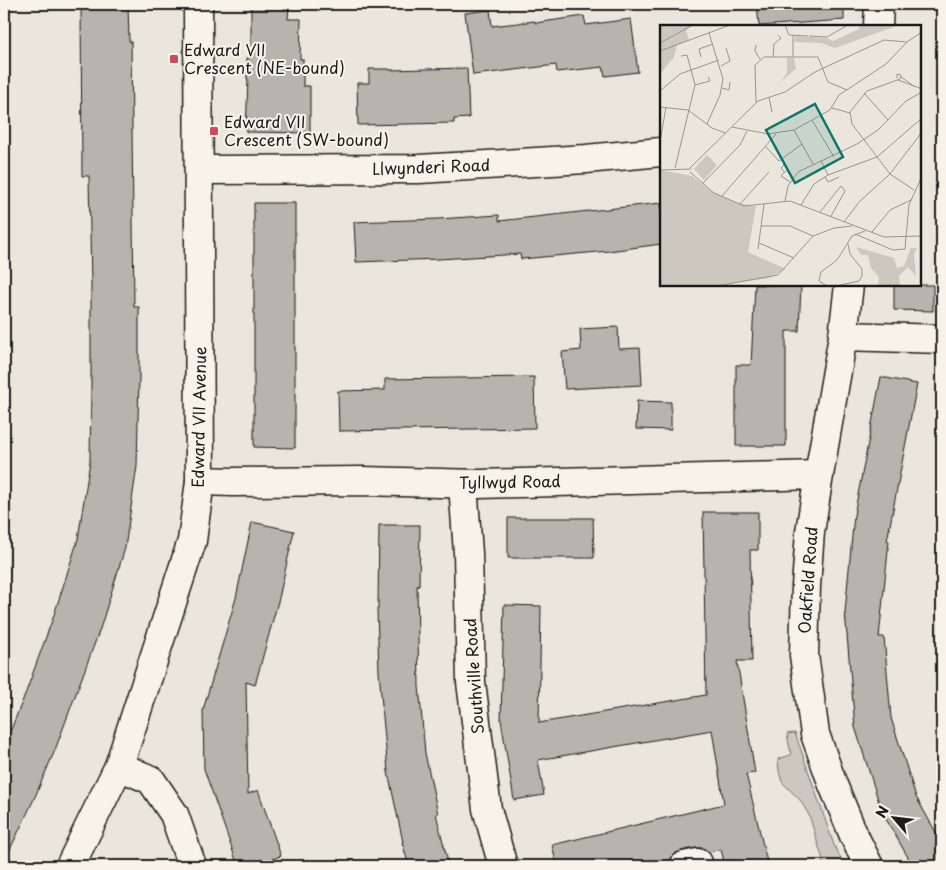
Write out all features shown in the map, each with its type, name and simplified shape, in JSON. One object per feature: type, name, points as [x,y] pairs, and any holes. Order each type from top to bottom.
[{"type":"street","name":"Edward VII Avenue","points":[[70,866],[119,766],[192,541],[200,481],[198,4]]},
{"type":"street","points":[[878,25],[879,4]]},
{"type":"street","name":"Llwynderi Road","points":[[200,170],[419,169],[586,159],[660,152]]},
{"type":"street","name":"Oakfield Road","points":[[849,286],[843,336],[810,532],[804,655],[815,734],[833,784],[869,866]]},
{"type":"street","points":[[843,336],[942,339]]},
{"type":"street","name":"Tyllwyd Road","points":[[200,481],[362,480],[463,484],[819,475]]},
{"type":"street","name":"Southville Road","points":[[463,484],[468,553],[471,682],[487,809],[503,866]]},
{"type":"street","points":[[119,766],[151,780],[174,814],[192,866]]},
{"type":"street","points":[[684,866],[698,863],[699,866]]},
{"type":"shaded area","points":[[795,733],[834,845],[845,866],[821,866],[823,860],[809,815],[800,800],[782,782],[778,759],[791,755],[787,734]]},
{"type":"building","points":[[81,4],[128,4],[129,41],[131,41],[134,307],[139,307],[137,466],[125,548],[100,629],[55,750],[4,862],[4,747],[54,615],[78,539],[90,461],[91,286],[89,176],[82,176]]},
{"type":"building","points":[[251,4],[289,4],[288,19],[301,19],[300,59],[303,59],[303,86],[310,86],[310,133],[246,132],[247,58],[251,58]]},
{"type":"building","points":[[757,4],[844,4],[844,20],[759,25]]},
{"type":"building","points":[[490,10],[492,26],[535,21],[535,23],[584,16],[586,25],[631,19],[638,72],[605,76],[603,67],[557,72],[556,65],[473,75],[465,13]]},
{"type":"building","points":[[467,68],[469,118],[454,119],[454,123],[358,125],[357,83],[369,83],[369,69]]},
{"type":"building","points":[[254,203],[295,203],[295,448],[254,447]]},
{"type":"building","points":[[660,203],[660,244],[521,259],[520,254],[356,262],[354,222],[499,215],[499,221]]},
{"type":"building","points":[[933,285],[933,311],[894,310],[894,286]]},
{"type":"building","points":[[755,286],[801,286],[799,331],[786,331],[786,446],[736,446],[736,365],[751,365]]},
{"type":"building","points":[[618,327],[619,349],[640,348],[642,385],[565,389],[562,352],[581,350],[580,329]]},
{"type":"building","points":[[534,377],[535,428],[339,431],[338,391],[385,390],[385,379]]},
{"type":"building","points":[[881,377],[917,384],[887,541],[889,541],[879,637],[884,637],[891,718],[916,797],[942,843],[942,866],[913,866],[882,812],[855,727],[845,612],[854,515]]},
{"type":"building","points":[[637,401],[671,402],[671,430],[636,429]]},
{"type":"building","points":[[703,512],[758,512],[758,550],[750,550],[752,661],[737,661],[755,773],[746,774],[768,866],[725,866],[721,849],[709,852],[703,848],[695,848],[674,854],[669,862],[650,866],[557,866],[552,845],[724,804],[712,730],[538,760],[544,795],[514,800],[501,720],[504,605],[541,606],[539,723],[706,695]]},
{"type":"building","points":[[508,518],[593,518],[594,558],[508,558]]},
{"type":"building","points":[[252,522],[294,531],[279,598],[255,685],[246,682],[248,794],[258,790],[281,856],[252,866],[238,866],[204,769],[203,710],[236,598]]},
{"type":"building","points":[[379,525],[420,525],[419,586],[417,586],[419,686],[425,753],[438,814],[436,814],[449,866],[409,866],[402,842],[388,772],[379,672],[377,609]]},
{"type":"place","name":"Edward VII Crescent (NE-bound)","points":[[174,59]]},
{"type":"place","name":"Edward VII Crescent (SW-bound)","points":[[214,131]]}]
